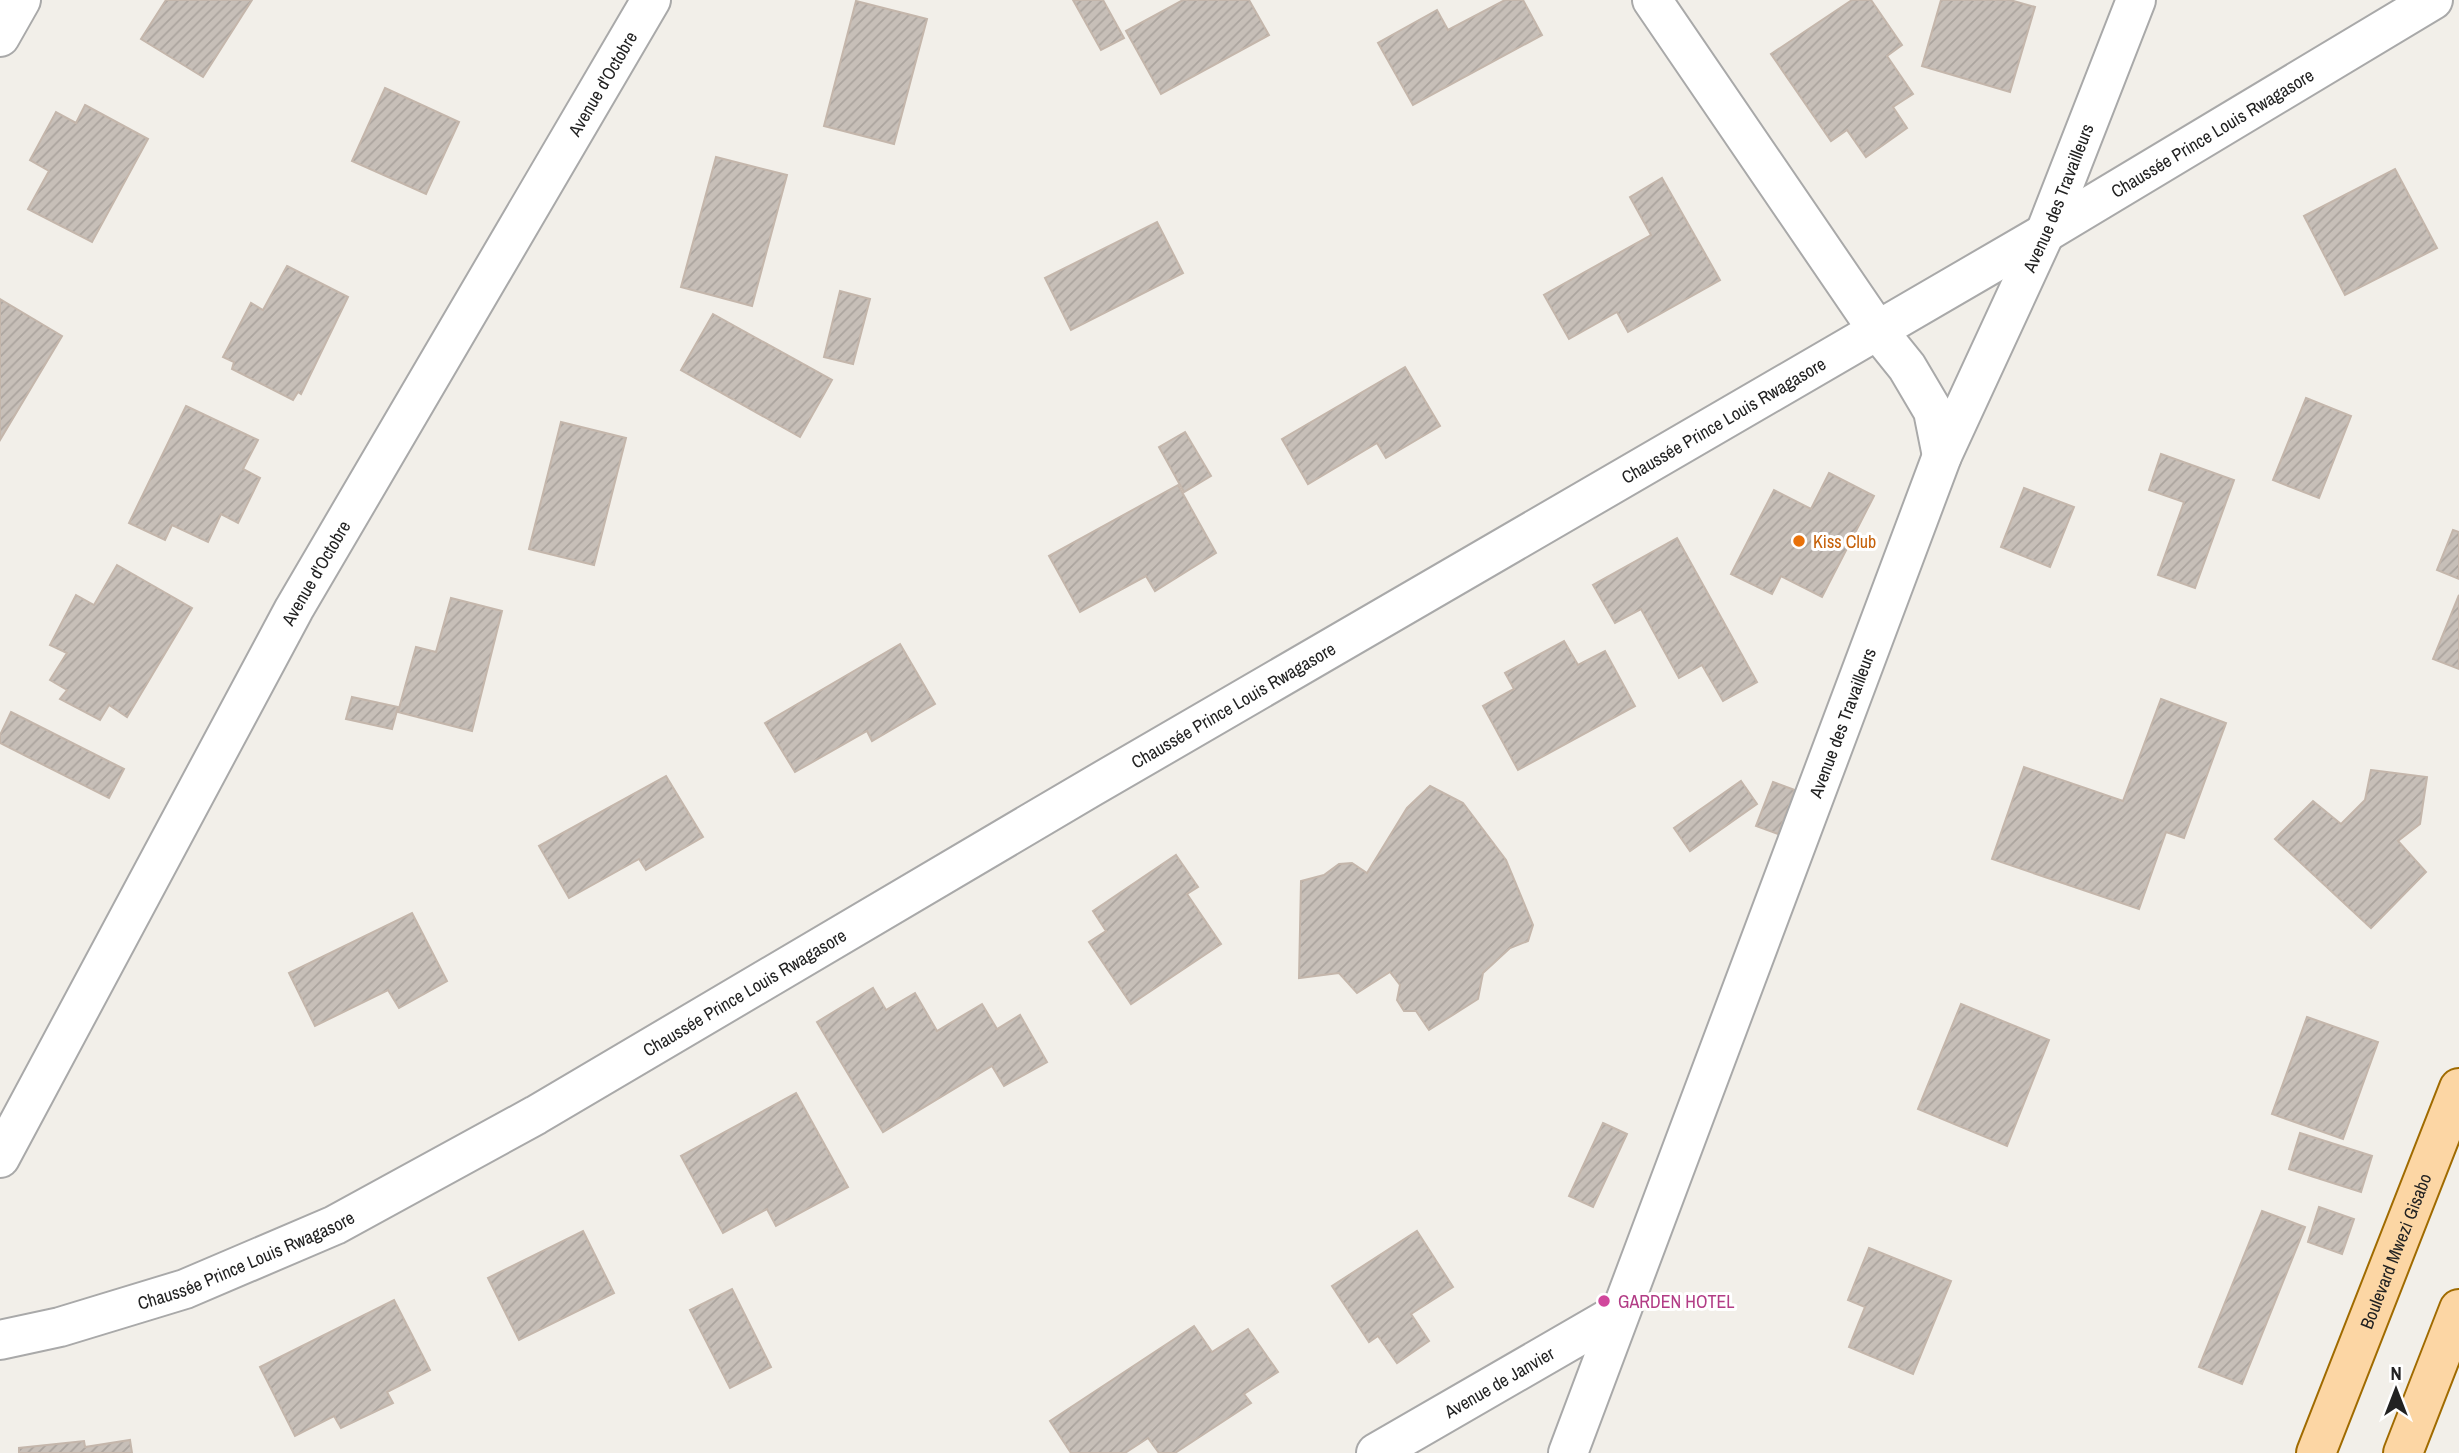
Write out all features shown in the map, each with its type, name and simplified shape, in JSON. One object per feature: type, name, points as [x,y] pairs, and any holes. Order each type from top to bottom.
[{"type":"main road","name":"Boulevard Mwezi Gisabo","points":[[2315,1453],[2459,1088]]},
{"type":"main road","points":[[2403,1453],[2459,1309]]},
{"type":"street","points":[[0,37],[21,0]]},
{"type":"street","name":"Avenue d'Octobre","points":[[0,1158],[294,609],[651,0]]},
{"type":"street","points":[[1652,0],[1878,331],[1908,367],[1933,411],[1942,457]]},
{"type":"street","name":"Avenue des Travailleurs","points":[[1568,1453],[1942,457],[2045,233],[2136,0]]},
{"type":"street","name":"Chaussée Prince Louis Rwagasore","points":[[0,1340],[60,1327],[185,1289],[335,1225],[536,1115],[1090,788],[2045,233],[2433,0]]},
{"type":"street","name":"Avenue de Janvier","points":[[1376,1453],[1620,1312]]},
{"type":"building","points":[[166,0],[252,0],[203,77],[141,39]]},
{"type":"building","points":[[1073,0],[1103,0],[1124,38],[1101,50]]},
{"type":"building","points":[[1183,0],[1249,0],[1269,35],[1161,94],[1126,31]]},
{"type":"building","points":[[1505,0],[1523,0],[1542,35],[1413,105],[1378,43],[1437,10],[1448,30]]},
{"type":"building","points":[[1852,0],[1871,0],[1902,45],[1887,56],[1913,94],[1893,107],[1907,128],[1866,157],[1847,130],[1831,141],[1771,54]]},
{"type":"building","points":[[1941,0],[2010,0],[2035,7],[2010,92],[1922,66]]},
{"type":"building","points":[[856,1],[927,19],[894,144],[824,126]]},
{"type":"building","points":[[385,88],[459,122],[426,194],[352,161]]},
{"type":"building","points":[[85,105],[148,139],[92,242],[28,209],[49,171],[30,160],[56,112],[76,123]]},
{"type":"building","points":[[716,157],[787,175],[752,306],[681,287]]},
{"type":"building","points":[[2395,169],[2437,248],[2345,295],[2304,216]]},
{"type":"building","points":[[1662,178],[1720,280],[1628,332],[1617,312],[1569,339],[1544,295],[1651,235],[1630,197]]},
{"type":"building","points":[[1157,222],[1183,273],[1071,330],[1045,278]]},
{"type":"building","points":[[287,266],[348,297],[301,394],[298,392],[293,400],[232,369],[234,362],[223,357],[251,303],[263,310]]},
{"type":"building","points":[[840,291],[870,299],[853,364],[824,357]]},
{"type":"building","points":[[0,299],[62,336],[0,440]]},
{"type":"building","points":[[713,314],[832,380],[800,437],[681,370]]},
{"type":"building","points":[[1405,367],[1440,426],[1386,458],[1377,443],[1308,484],[1282,439]]},
{"type":"building","points":[[2306,398],[2351,416],[2319,498],[2273,480]]},
{"type":"building","points":[[186,406],[258,440],[243,469],[260,478],[238,523],[221,514],[208,542],[172,525],[165,540],[129,523]]},
{"type":"building","points":[[561,422],[626,438],[594,565],[529,549]]},
{"type":"building","points":[[1185,432],[1211,476],[1184,492],[1159,447]]},
{"type":"building","points":[[2161,454],[2234,480],[2195,588],[2158,575],[2184,502],[2149,490]]},
{"type":"building","name":"Kiss Club","points":[[1829,473],[1874,496],[1822,597],[1781,576],[1772,594],[1731,574],[1774,490],[1811,509]]},
{"type":"building","points":[[1178,485],[1216,553],[1155,591],[1146,576],[1080,612],[1049,556]]},
{"type":"building","points":[[2024,488],[2074,507],[2050,567],[2001,547]]},
{"type":"building","points":[[2453,530],[2459,532],[2459,579],[2437,570]]},
{"type":"building","points":[[1677,538],[1757,682],[1723,701],[1702,665],[1679,678],[1641,609],[1615,623],[1593,585]]},
{"type":"building","points":[[117,565],[192,608],[127,717],[109,705],[100,720],[60,699],[67,690],[50,680],[67,653],[50,645],[76,595],[94,605]]},
{"type":"building","points":[[2459,595],[2459,669],[2433,659]]},
{"type":"building","points":[[451,598],[502,611],[472,731],[398,712],[416,647],[436,652]]},
{"type":"building","points":[[1564,641],[1578,665],[1605,651],[1635,706],[1518,770],[1483,706],[1514,689],[1505,673]]},
{"type":"building","points":[[900,644],[935,704],[872,741],[867,731],[795,772],[765,723]]},
{"type":"building","points":[[352,697],[398,707],[392,729],[346,719]]},
{"type":"building","points":[[2161,699],[2226,723],[2184,838],[2166,832],[2139,909],[1992,859],[2024,767],[2123,801]]},
{"type":"building","points":[[11,712],[124,769],[109,798],[0,743],[0,735]]},
{"type":"building","points":[[2371,770],[2427,777],[2420,824],[2398,841],[2426,872],[2371,928],[2275,839],[2313,801],[2341,824],[2365,800]]},
{"type":"building","points":[[666,776],[703,837],[646,870],[639,859],[569,898],[539,846]]},
{"type":"building","points":[[1741,781],[1757,804],[1690,851],[1674,828]]},
{"type":"building","points":[[1773,782],[1795,790],[1778,834],[1756,826]]},
{"type":"building","points":[[1430,786],[1463,803],[1506,860],[1533,925],[1528,941],[1510,948],[1483,973],[1478,999],[1429,1030],[1416,1011],[1404,1011],[1397,1000],[1400,985],[1390,972],[1357,993],[1339,973],[1299,978],[1301,881],[1324,875],[1339,864],[1352,863],[1367,873],[1407,808]]},
{"type":"building","points":[[1176,855],[1198,887],[1187,894],[1221,944],[1131,1004],[1089,942],[1106,931],[1093,911]]},
{"type":"building","points":[[412,913],[447,981],[399,1008],[388,990],[315,1026],[289,973]]},
{"type":"building","points":[[873,988],[886,1010],[915,993],[937,1031],[982,1004],[997,1029],[1020,1015],[1047,1062],[1004,1086],[992,1066],[883,1132],[817,1022]]},
{"type":"building","points":[[1961,1004],[2049,1040],[2007,1146],[1918,1109]]},
{"type":"building","points":[[2307,1017],[2378,1042],[2343,1139],[2272,1114]]},
{"type":"building","points":[[796,1093],[848,1187],[776,1226],[767,1209],[723,1233],[681,1156]]},
{"type":"building","points":[[1603,1123],[1627,1134],[1593,1207],[1569,1196]]},
{"type":"building","points":[[2300,1133],[2372,1156],[2361,1192],[2289,1169]]},
{"type":"building","points":[[2319,1207],[2354,1219],[2342,1254],[2308,1242]]},
{"type":"building","points":[[2262,1211],[2305,1227],[2242,1384],[2199,1367]]},
{"type":"building","points":[[583,1231],[614,1293],[519,1340],[488,1278]]},
{"type":"building","points":[[1417,1231],[1453,1287],[1411,1314],[1429,1341],[1397,1363],[1378,1336],[1369,1342],[1332,1286]]},
{"type":"building","points":[[1869,1248],[1951,1281],[1913,1374],[1849,1347],[1865,1307],[1848,1300]]},
{"type":"building","points":[[732,1289],[771,1367],[730,1388],[690,1310]]},
{"type":"building","points":[[394,1300],[430,1370],[387,1392],[393,1403],[341,1428],[334,1416],[295,1436],[260,1367]]},
{"type":"building","points":[[1194,1326],[1212,1352],[1248,1329],[1278,1372],[1244,1394],[1251,1403],[1175,1453],[1159,1453],[1148,1438],[1125,1453],[1071,1453],[1050,1421]]},
{"type":"building","points":[[130,1440],[132,1453],[19,1453],[19,1448],[84,1441],[85,1447]]},
{"type":"place","name":"Kiss Club","points":[[1799,541]]},
{"type":"place","name":"GARDEN HOTEL","points":[[1604,1301]]}]
